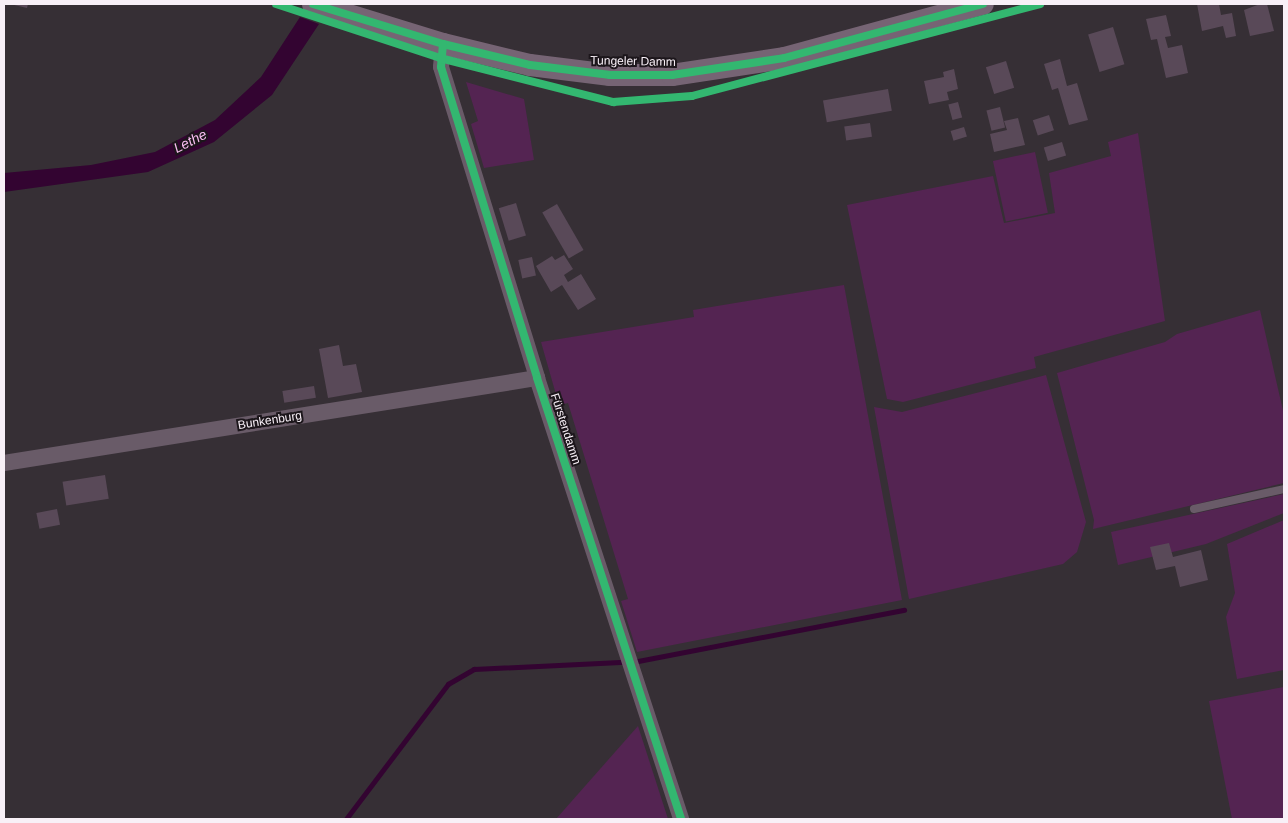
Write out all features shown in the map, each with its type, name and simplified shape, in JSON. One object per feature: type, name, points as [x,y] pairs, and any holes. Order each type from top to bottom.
[{"type":"street","name":"Tungeler Damm","points":[[323,7],[495,58],[572,71],[672,76],[784,58],[983,4]]},
{"type":"street","name":"Fürstendamm","points":[[443,44],[441,67],[537,378],[681,819]]},
{"type":"street","name":"Bunkenburg","points":[[4,463],[537,378]]},
{"type":"lane","points":[[1194,509],[1284,489]]},
{"type":"shaded area","points":[[466,82],[524,99],[534,160],[484,168],[471,124],[478,121]]},
{"type":"shaded area","points":[[1138,133],[1165,321],[1034,357],[1036,368],[903,402],[887,399],[847,205],[993,176],[1004,223],[1055,213],[1049,173],[1111,156],[1108,142]]},
{"type":"shaded area","points":[[1035,152],[1048,213],[1006,222],[993,161]]},
{"type":"shaded area","points":[[844,285],[902,600],[637,652],[621,601],[628,599],[568,403],[559,405],[541,342],[694,317],[693,310]]},
{"type":"shaded area","points":[[1260,310],[1284,415],[1284,483],[1093,529],[1094,520],[1057,373],[1165,342],[1177,334]]},
{"type":"shaded area","points":[[1046,375],[1086,522],[1077,552],[1063,564],[909,599],[874,407],[902,412]]},
{"type":"shaded area","points":[[1284,494],[1284,513],[1206,544],[1118,565],[1111,532]]},
{"type":"shaded area","points":[[1284,520],[1284,670],[1237,679],[1226,617],[1235,593],[1227,544]]},
{"type":"shaded area","points":[[1284,687],[1284,819],[1232,819],[1209,701]]},
{"type":"shaded area","points":[[638,726],[668,819],[556,819]]},
{"type":"water","name":"Lethe","points":[[300,17],[319,24],[272,95],[214,142],[148,172],[4,192],[4,173],[91,165],[155,152],[215,120],[261,77]]},
{"type":"building","points":[[10,4],[28,4],[27,8]]},
{"type":"building","points":[[1197,4],[1219,4],[1221,15],[1232,13],[1236,36],[1226,38],[1223,26],[1202,31]]},
{"type":"building","points":[[1260,4],[1267,4],[1274,31],[1250,36],[1244,10]]},
{"type":"building","points":[[1166,15],[1171,36],[1165,37],[1168,48],[1182,45],[1188,73],[1166,78],[1157,39],[1151,40],[1146,19]]},
{"type":"building","points":[[1113,27],[1124,64],[1100,72],[1088,35]]},
{"type":"building","points":[[1060,59],[1067,86],[1077,83],[1088,120],[1069,125],[1058,88],[1052,90],[1044,64]]},
{"type":"building","points":[[1006,61],[1014,88],[994,94],[986,67]]},
{"type":"building","points":[[954,69],[958,89],[947,92],[949,100],[929,104],[924,81],[944,77],[943,72]]},
{"type":"building","points":[[888,89],[892,111],[827,122],[823,100]]},
{"type":"building","points":[[958,102],[962,117],[952,120],[948,105]]},
{"type":"building","points":[[1000,107],[1005,127],[991,131],[986,110]]},
{"type":"building","points":[[1049,115],[1054,130],[1038,135],[1033,120]]},
{"type":"building","points":[[1018,118],[1025,145],[994,152],[990,134],[1007,130],[1004,121]]},
{"type":"building","points":[[870,123],[872,137],[846,140],[844,127]]},
{"type":"building","points":[[964,127],[967,137],[954,141],[951,131]]},
{"type":"building","points":[[1062,142],[1066,155],[1048,161],[1044,148]]},
{"type":"building","points":[[516,203],[526,236],[509,241],[499,208]]},
{"type":"building","points":[[557,204],[584,250],[569,258],[542,212]]},
{"type":"building","points":[[564,255],[573,269],[564,275],[568,282],[581,274],[596,299],[578,310],[562,285],[551,292],[536,266],[552,256],[555,260]]},
{"type":"building","points":[[532,257],[536,276],[522,278],[518,260]]},
{"type":"building","points":[[339,345],[343,366],[356,364],[362,392],[328,398],[319,349]]},
{"type":"building","points":[[314,386],[316,398],[284,403],[282,391]]},
{"type":"building","points":[[105,475],[109,499],[66,505],[63,482]]},
{"type":"building","points":[[57,509],[60,525],[39,529],[36,513]]},
{"type":"building","points":[[1169,543],[1173,557],[1201,550],[1208,580],[1180,587],[1175,566],[1156,570],[1150,547]]},
{"type":"waterway","points":[[633,662],[904,610]]},
{"type":"waterway","points":[[346,819],[448,684],[474,669],[625,662]]},
{"type":"cycle path","points":[[276,4],[440,58],[613,102],[692,96],[1040,4]]},
{"type":"cycle path","points":[[313,4],[443,44],[530,65],[610,75],[672,75],[784,58],[983,4]]},
{"type":"cycle path","points":[[443,44],[441,67],[537,378],[681,819]]}]
